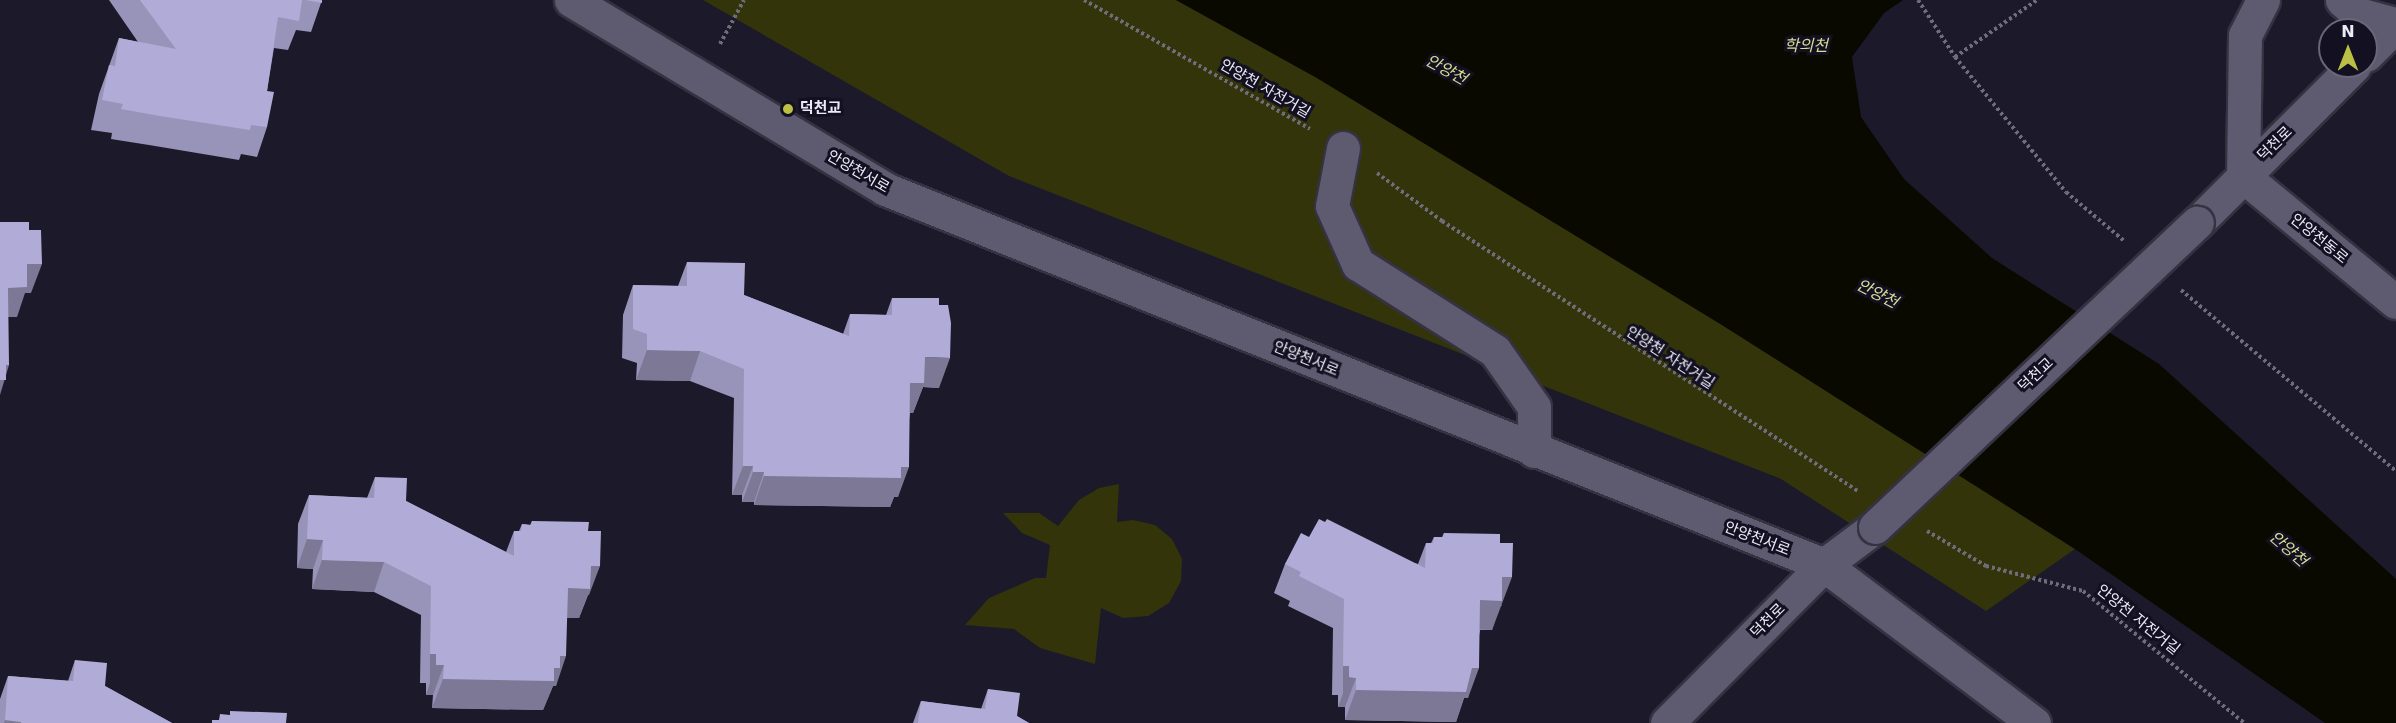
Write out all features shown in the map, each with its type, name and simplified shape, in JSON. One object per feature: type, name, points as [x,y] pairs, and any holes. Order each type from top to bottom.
[{"type":"street","name":"안양천서로","points":[[571,0],[885,189],[1534,451],[1824,565],[2034,723]]},
{"type":"street","points":[[2242,176],[2245,35],[2263,0]]},
{"type":"street","points":[[2342,0],[2358,14],[2396,24],[2378,43]]},
{"type":"street","name":"덕천로","points":[[2197,223],[2342,78]]},
{"type":"street","points":[[1343,148],[1332,206],[1358,264],[1495,351],[1534,407],[1534,451]]},
{"type":"street","name":"안양천동로","points":[[2242,176],[2396,302]]},
{"type":"street","name":"덕천교","points":[[1875,526],[2197,223]]},
{"type":"street","name":"덕천로","points":[[1667,723],[1824,565],[1875,526]]},
{"type":"path","points":[[700,78],[744,0]]},
{"type":"path","name":"안양천 자전거길","points":[[1084,0],[1343,148],[1442,221],[1804,460],[1865,495]]},
{"type":"path","points":[[1955,57],[2037,0]]},
{"type":"path","name":"안양천 자전거길","points":[[1915,525],[1986,566],[2083,591],[2244,723]]},
{"type":"shaded area","points":[[703,0],[1176,0],[1317,78],[1722,325],[2075,549],[1986,611],[1781,479],[1009,176]]},
{"type":"shaded area","points":[[1119,484],[1117,522],[1133,520],[1155,525],[1172,539],[1182,559],[1181,581],[1169,603],[1148,616],[1123,618],[1101,608],[1095,664],[1040,648],[1014,629],[965,625],[989,598],[1035,578],[1046,578],[1050,545],[1022,533],[1003,513],[1039,513],[1058,526],[1079,500],[1099,488]]},
{"type":"water","points":[[1176,0],[1903,0],[1884,13],[1852,57],[1861,117],[1904,179],[1992,258],[2159,364],[2396,579],[2396,723],[2325,723],[2075,549],[1722,325],[1317,78]]},
{"type":"building","points":[[140,0],[302,0],[299,21],[278,17],[267,91],[274,92],[267,127],[251,125],[250,130],[160,116],[121,109],[123,104],[102,100],[109,65],[115,66],[119,38],[176,49]]},
{"type":"building","points":[[306,0],[322,0],[322,3]]},
{"type":"building","points":[[0,222],[29,222],[29,230],[41,230],[42,264],[27,264],[27,287],[8,288],[9,365],[6,365],[6,380],[0,380]]},
{"type":"building","points":[[687,262],[745,263],[744,295],[849,336],[850,314],[892,315],[892,298],[939,298],[939,305],[948,305],[951,323],[950,358],[925,357],[924,383],[910,383],[909,467],[901,467],[901,478],[764,476],[764,472],[753,472],[753,466],[743,466],[744,369],[700,351],[647,350],[647,334],[633,329],[633,285],[687,286]]},
{"type":"building","points":[[375,477],[407,478],[406,501],[514,556],[514,531],[521,531],[522,524],[531,525],[532,521],[589,522],[588,531],[601,531],[600,566],[591,566],[590,589],[568,588],[566,656],[560,656],[560,668],[554,668],[554,681],[443,679],[444,665],[436,665],[436,654],[430,654],[431,586],[384,562],[322,560],[323,540],[307,539],[309,495],[374,498]]},
{"type":"building","points":[[1319,519],[1325,522],[1327,519],[1425,568],[1426,543],[1433,543],[1434,537],[1443,537],[1444,533],[1500,534],[1500,543],[1513,543],[1512,577],[1502,577],[1502,601],[1480,600],[1479,668],[1472,668],[1466,692],[1356,690],[1356,678],[1349,677],[1349,666],[1343,666],[1344,599],[1299,576],[1301,572],[1285,564],[1301,533],[1309,537]]},
{"type":"building","points":[[75,660],[107,663],[105,686],[172,723],[21,723],[5,720],[8,676],[73,681]]},
{"type":"building","points":[[988,689],[1020,693],[1017,716],[1029,723],[918,723],[921,701],[985,709]]},
{"type":"building","points":[[230,711],[287,713],[286,723],[212,723],[212,720],[219,720],[220,714],[230,715]]},
{"type":"place","name":"덕천교","points":[[788,109]]},
{"type":"water label","name":"학의천","points":[[1806,46]]},
{"type":"water label","name":"안양천","points":[[1446,70]]},
{"type":"water label","name":"안양천","points":[[1877,294]]},
{"type":"water label","name":"안양천","points":[[2288,549]]}]
